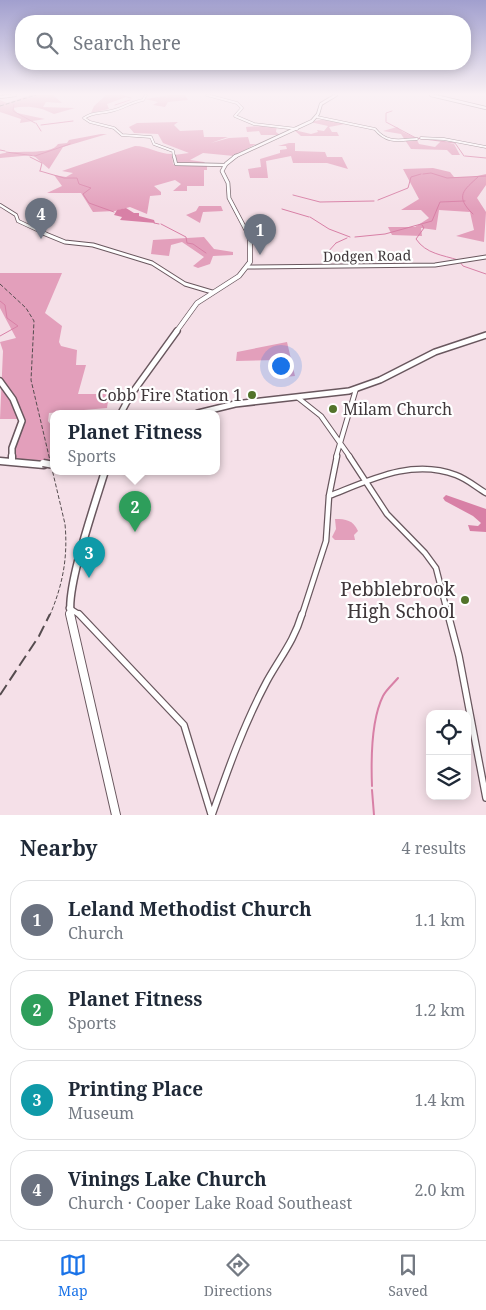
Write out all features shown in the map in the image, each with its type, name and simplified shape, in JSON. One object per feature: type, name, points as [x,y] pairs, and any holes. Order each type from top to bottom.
[{"type":"main road","points":[[123,410],[130,396],[190,312],[210,292],[239,276],[248,267],[250,239],[228,196],[228,183],[222,171],[224,165],[243,151],[286,133]]},
{"type":"main road","points":[[244,238],[250,239]]},
{"type":"main road","points":[[244,246],[250,248]]},
{"type":"main road","points":[[209,410],[232,404],[356,389],[382,380],[427,355],[484,337]]},
{"type":"main road","points":[[0,382],[13,399],[22,421],[12,448],[12,460]]},
{"type":"main road","points":[[0,460],[50,465]]},
{"type":"main road","points":[[103,475],[73,582],[73,610],[116,815]]},
{"type":"street","points":[[118,133],[120,135],[151,136],[154,144],[173,151],[176,164],[224,165]]},
{"type":"street","points":[[378,133],[382,138],[389,140],[417,139]]},
{"type":"street","points":[[421,138],[444,139],[486,147]]},
{"type":"street","points":[[0,205],[16,215],[18,221],[50,236],[66,242],[93,245],[152,263],[184,284],[210,292]]},
{"type":"street","name":"Dodgen Road","points":[[248,267],[435,265],[486,257]]},
{"type":"street","points":[[212,815],[237,743],[268,680],[296,635],[326,541],[329,496],[340,441],[356,389]]},
{"type":"street","points":[[297,397],[319,414],[340,441],[364,483],[392,521],[429,557],[438,574],[459,656],[486,798]]},
{"type":"street","points":[[329,496],[404,468],[426,467],[456,475],[486,492]]},
{"type":"street","points":[[73,610],[184,725],[212,815]]},
{"type":"shaded area","points":[[135,133],[203,133],[204,137],[228,137],[211,143],[229,138],[248,137],[250,144],[256,144],[234,156],[203,153],[190,160],[204,162],[207,165],[207,170],[204,170],[204,186],[187,186],[187,191],[173,191],[181,184],[175,180],[154,186],[161,192],[161,195],[150,196],[147,214],[130,207],[115,211],[93,212],[81,193],[47,193],[62,186],[54,175],[66,177],[73,173],[62,171],[135,146],[172,154],[173,164],[175,165],[193,165],[177,164],[174,155],[189,153],[163,143],[158,134]]},
{"type":"shaded area","points":[[260,133],[277,133],[280,135],[261,135]]},
{"type":"shaded area","points":[[298,133],[338,133],[339,136],[301,136]]},
{"type":"shaded area","points":[[395,133],[405,133],[416,138],[419,144],[435,147],[441,141],[454,144],[460,155],[452,155],[447,150],[411,149],[401,134]]},
{"type":"shaded area","points":[[107,134],[63,147],[49,169],[33,155],[0,158],[0,154],[48,150],[58,144],[67,143],[69,140]]},
{"type":"shaded area","points":[[295,143],[295,151],[325,152],[327,157],[342,157],[348,169],[327,163],[293,163],[291,156],[266,161],[268,178],[250,178],[248,169],[261,167],[260,159],[280,153],[280,150],[287,149],[286,146],[278,146]]},
{"type":"shaded area","points":[[433,168],[450,172],[454,177],[473,177],[486,174],[486,185],[477,198],[486,212],[484,242],[456,236],[474,230],[470,212],[439,210],[436,230],[421,228],[422,236],[392,235],[388,227],[415,227],[429,218],[421,210],[401,210],[419,199],[403,169]]},
{"type":"shaded area","points":[[199,206],[221,206],[223,211],[203,212],[200,223],[186,215],[196,211]]},
{"type":"shaded area","points":[[126,208],[134,213],[139,213],[139,216],[154,220],[155,223],[120,220],[122,217],[114,215],[117,210]]},
{"type":"shaded area","points":[[204,237],[214,249],[233,252],[233,255],[213,256],[210,264],[198,268],[193,266],[204,257],[182,242],[171,245],[169,256],[151,254],[153,240]]},
{"type":"shaded area","points":[[0,273],[62,273],[45,313],[62,326],[59,342],[61,346],[77,350],[76,365],[86,365],[78,394],[109,394],[107,408],[50,410],[48,421],[50,424],[50,463],[12,460],[20,419],[0,419],[3,351],[0,342],[16,338],[0,308]]},
{"type":"shaded area","points":[[287,342],[295,376],[285,377],[279,360],[236,361],[237,352]]},
{"type":"shaded area","points":[[446,495],[486,509],[486,532],[470,531],[468,525],[478,526],[481,523],[473,516],[445,501],[443,498]]},
{"type":"shaded area","points":[[335,519],[346,520],[354,524],[358,531],[354,535],[355,540],[335,540],[332,537],[336,529]]},
{"type":"waterway","points":[[407,133],[416,138],[455,143],[464,156]]},
{"type":"waterway","points":[[6,152],[35,156],[70,144]]},
{"type":"waterway","points":[[0,150],[5,151]]},
{"type":"waterway","points":[[465,156],[486,158]]},
{"type":"waterway","points":[[30,157],[42,163],[40,171],[64,178],[77,178],[79,184],[91,188],[83,194],[89,203],[114,212]]},
{"type":"waterway","points":[[423,174],[431,173],[447,178],[486,176]]},
{"type":"waterway","points":[[378,200],[408,188],[411,177],[421,174]]},
{"type":"waterway","points":[[464,201],[463,194],[465,190],[478,177]]},
{"type":"waterway","points":[[293,195],[320,202],[374,201]]},
{"type":"waterway","points":[[355,237],[385,234],[432,221],[440,202],[464,201]]},
{"type":"waterway","points":[[464,201],[473,214]]},
{"type":"waterway","points":[[282,209],[309,217]]},
{"type":"waterway","points":[[310,217],[329,229],[350,237]]},
{"type":"waterway","points":[[154,223],[159,224]]},
{"type":"waterway","points":[[161,224],[186,237],[187,243],[193,244],[206,253]]},
{"type":"waterway","points":[[422,225],[424,228],[416,239],[420,244],[430,251],[458,260]]},
{"type":"waterway","points":[[322,265],[326,254],[336,243],[347,238]]},
{"type":"waterway","points":[[460,262],[463,266],[486,274]]},
{"type":"waterway","points":[[0,301],[5,305],[7,318],[18,326],[0,336]]},
{"type":"waterway","points":[[372,786],[372,752],[376,717],[383,696],[398,678]]},
{"type":"waterway","points":[[372,790],[374,815]]},
{"type":"railway","points":[[0,284],[26,308],[34,321],[31,380],[50,460]]},
{"type":"railway","points":[[50,615],[64,570],[66,548],[65,524],[53,475]]},
{"type":"railway","points":[[0,695],[39,636],[50,614]]},
{"type":"place","name":"Vinings Lake Church","points":[[41,239]]},
{"type":"place","name":"Leland Methodist Church","points":[[260,255]]},
{"type":"place","name":"Cobb Fire Station 1","points":[[252,395]]},
{"type":"place","name":"Milam Church","points":[[333,409]]},
{"type":"place","name":"Planet Fitness","points":[[135,532]]},
{"type":"place","name":"Printing Place","points":[[89,578]]},
{"type":"place","name":"Pebblebrook High School","points":[[465,600]]}]
